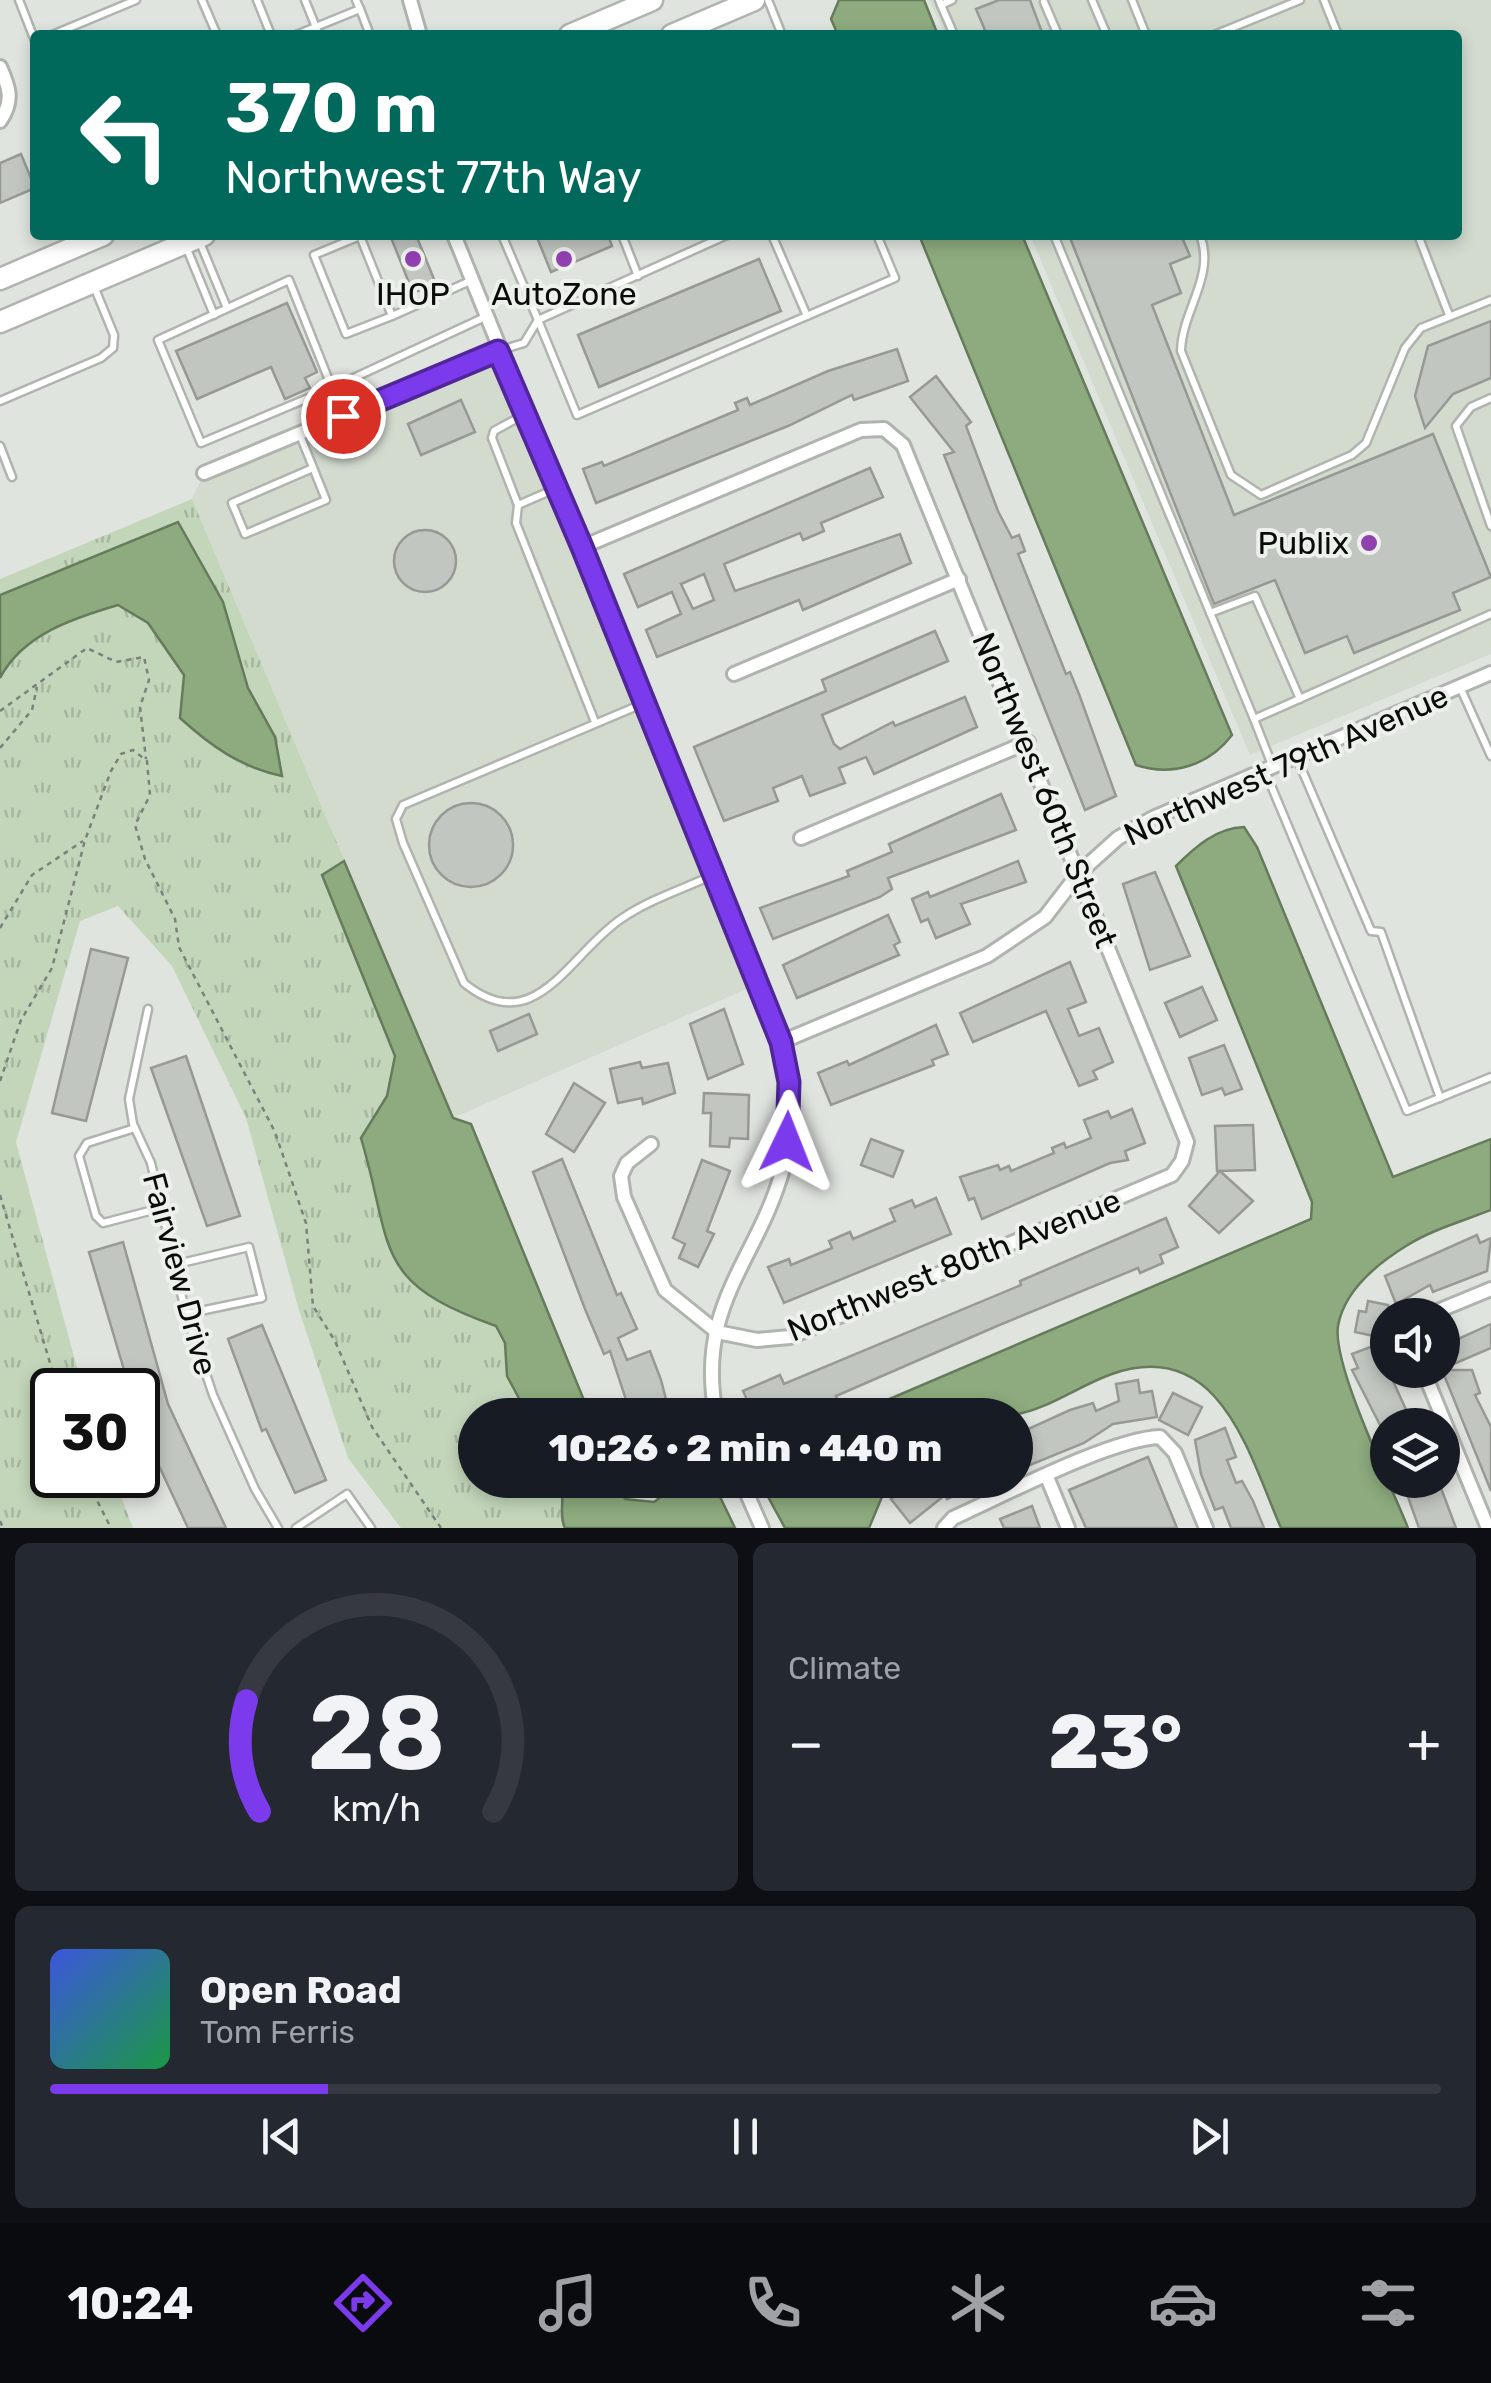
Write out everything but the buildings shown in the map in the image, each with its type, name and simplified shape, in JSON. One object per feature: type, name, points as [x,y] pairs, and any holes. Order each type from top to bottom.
[{"type":"main road","points":[[582,30],[652,0]]},
{"type":"main road","points":[[684,30],[754,0]]},
{"type":"main road","points":[[0,279],[91,240]]},
{"type":"main road","points":[[0,322],[191,240]]},
{"type":"street","points":[[410,0],[419,30]]},
{"type":"street","points":[[0,67],[10,92],[8,110],[0,121]]},
{"type":"street","points":[[456,240],[781,1042],[789,1082],[785,1164],[724,1296],[711,1378],[714,1398]]},
{"type":"street","points":[[204,473],[498,351]]},
{"type":"street","name":"Northwest 60th Street","points":[[582,547],[861,430],[884,429],[904,445],[1028,742],[1186,1142],[1182,1161]]},
{"type":"street","points":[[734,674],[959,579]]},
{"type":"street","name":"Northwest 79th Avenue","points":[[781,1042],[988,956],[1045,917],[1079,873],[1118,838],[1153,818],[1491,674]]},
{"type":"street","points":[[802,838],[1028,742]]},
{"type":"street","points":[[651,1144],[626,1164],[621,1176],[624,1197],[666,1290],[717,1332]]},
{"type":"street","name":"Northwest 80th Avenue","points":[[717,1332],[758,1340],[790,1337],[1172,1175],[1182,1161]]},
{"type":"street","points":[[1460,1301],[1491,1288]]},
{"type":"street","points":[[1430,1388],[1488,1528]]},
{"type":"street","points":[[944,1528],[953,1518],[1047,1477],[1141,1438],[1160,1436],[1175,1453],[1206,1528]]},
{"type":"street","points":[[1047,1477],[1068,1528]]},
{"type":"street","points":[[749,1498],[762,1528]]},
{"type":"lane","points":[[19,0],[31,30]]},
{"type":"lane","points":[[64,30],[136,0]]},
{"type":"lane","points":[[202,0],[215,30]]},
{"type":"lane","points":[[257,0],[269,30]]},
{"type":"lane","points":[[305,0],[318,30]]},
{"type":"lane","points":[[356,0],[368,30]]},
{"type":"lane","points":[[768,0],[780,30]]},
{"type":"lane","points":[[952,0],[940,2],[952,30]]},
{"type":"lane","points":[[1092,0],[1103,30]]},
{"type":"lane","points":[[1132,0],[1144,30]]},
{"type":"lane","points":[[1226,30],[1300,0]]},
{"type":"lane","points":[[1324,0],[1336,30]]},
{"type":"lane","points":[[1044,2],[1056,30]]},
{"type":"lane","points":[[320,30],[360,9]]},
{"type":"lane","points":[[196,240],[214,315]]},
{"type":"lane","points":[[197,240],[228,308]]},
{"type":"lane","points":[[348,240],[314,255],[346,334],[470,281]]},
{"type":"lane","points":[[362,240],[392,316]]},
{"type":"lane","points":[[504,240],[577,415],[895,278],[879,240]]},
{"type":"lane","points":[[624,240],[638,276]]},
{"type":"lane","points":[[498,351],[524,343],[538,320],[716,240]]},
{"type":"lane","points":[[774,240],[807,316]]},
{"type":"lane","points":[[1056,240],[1254,719],[1268,768],[1407,1112],[1491,1077]]},
{"type":"lane","points":[[1202,240],[1205,269],[1181,336],[1181,351],[1231,476],[1261,495],[1352,456],[1366,443],[1405,348],[1421,328],[1491,300]]},
{"type":"lane","points":[[1420,240],[1449,314]]},
{"type":"lane","points":[[343,416],[332,388],[290,280],[158,340],[201,443],[332,388],[485,317]]},
{"type":"lane","points":[[0,402],[101,358],[113,348],[114,336],[93,282]]},
{"type":"lane","points":[[1491,398],[1470,407],[1456,426],[1491,526]]},
{"type":"lane","points":[[525,414],[494,432],[492,438],[518,505],[516,523],[595,722]]},
{"type":"lane","points":[[300,434],[314,468],[326,500],[245,534],[232,503],[314,468]]},
{"type":"lane","points":[[0,446],[12,477]]},
{"type":"lane","points":[[518,505],[557,488]]},
{"type":"lane","points":[[1210,613],[1255,596],[1300,700]]},
{"type":"lane","points":[[1254,719],[1491,614]]},
{"type":"lane","points":[[1460,686],[1491,756]]},
{"type":"lane","points":[[643,704],[403,805],[396,819],[464,983],[483,998],[536,999],[622,918],[713,875]]},
{"type":"lane","points":[[1296,756],[1372,930],[1381,932],[1387,945],[1392,972],[1440,1098]]},
{"type":"lane","name":"Fairview Drive","points":[[148,1009],[129,1099],[134,1128],[151,1163],[186,1314],[219,1410],[254,1489],[278,1528]]},
{"type":"lane","points":[[134,1128],[81,1149],[78,1156],[96,1216],[103,1223],[162,1208]]},
{"type":"lane","points":[[176,1264],[249,1248],[262,1298],[186,1314]]},
{"type":"lane","points":[[296,1528],[347,1494],[371,1528]]},
{"type":"path","points":[[0,712],[22,692],[38,688],[86,648],[116,662],[144,657],[149,680],[140,708],[140,734],[150,795],[136,824],[145,859],[175,919],[179,947],[210,1014],[274,1132],[306,1223],[314,1306],[372,1426],[441,1528]]},
{"type":"path","points":[[0,748],[32,710],[38,688]]},
{"type":"path","points":[[0,1081],[22,1020],[52,968],[85,840],[121,754],[133,750],[147,761]]},
{"type":"path","points":[[0,928],[32,875],[85,840]]},
{"type":"path","points":[[0,1194],[51,1368]]},
{"type":"path","points":[[96,1498],[111,1528]]},
{"type":"path","points":[[0,1521],[3,1528]]},
{"type":"shaded area","points":[[839,0],[924,0],[936,30],[836,30],[831,19]]},
{"type":"shaded area","points":[[929,0],[1491,0],[1491,654],[1250,755],[1032,240],[1462,240],[1462,30],[944,30]]},
{"type":"shaded area","points":[[921,240],[1024,240],[1232,735],[1213,754],[1189,766],[1163,770],[1136,765]]},
{"type":"shaded area","points":[[498,351],[758,984],[453,1118],[192,499],[204,473]]},
{"type":"shaded area","points":[[178,522],[223,602],[248,688],[275,737],[282,776],[227,754],[180,718],[184,675],[148,623],[118,605],[67,622],[36,639],[0,678],[0,595]]},
{"type":"shaded area","points":[[1244,827],[1257,847],[1393,1177],[1491,1139],[1491,1210],[1426,1235],[1384,1261],[1347,1301],[1338,1326],[1344,1369],[1370,1440],[1370,1498],[1395,1498],[1408,1528],[1281,1528],[1242,1437],[1225,1409],[1204,1387],[1179,1372],[1149,1367],[1112,1374],[1033,1409],[1033,1398],[892,1398],[1311,1219],[1312,1202],[1176,866],[1198,846]]},
{"type":"shaded area","points":[[344,861],[453,1118],[471,1124],[583,1398],[519,1398],[507,1376],[505,1343],[496,1326],[427,1294],[394,1257],[361,1138],[387,1096],[395,1056],[322,875]]},
{"type":"shaded area","points":[[562,1498],[654,1502],[659,1498],[721,1498],[735,1528],[565,1528]]},
{"type":"shaded area","points":[[769,1498],[882,1498],[869,1528],[785,1528]]},
{"type":"green space","points":[[192,499],[453,1118],[471,1124],[583,1398],[458,1398],[458,1498],[621,1498],[628,1528],[401,1528],[348,1458],[299,1310],[246,1118],[172,966],[118,906],[80,921],[16,1142],[77,1368],[30,1368],[30,1498],[122,1498],[133,1528],[0,1528],[0,579]]},
{"type":"place","name":"IHOP","points":[[413,259]]},
{"type":"place","name":"AutoZone","points":[[564,259]]},
{"type":"place","name":"Publix","points":[[1369,543]]},
{"type":"route","points":[[343,416],[498,351],[582,547],[781,1042],[789,1082],[787,1142]]}]
